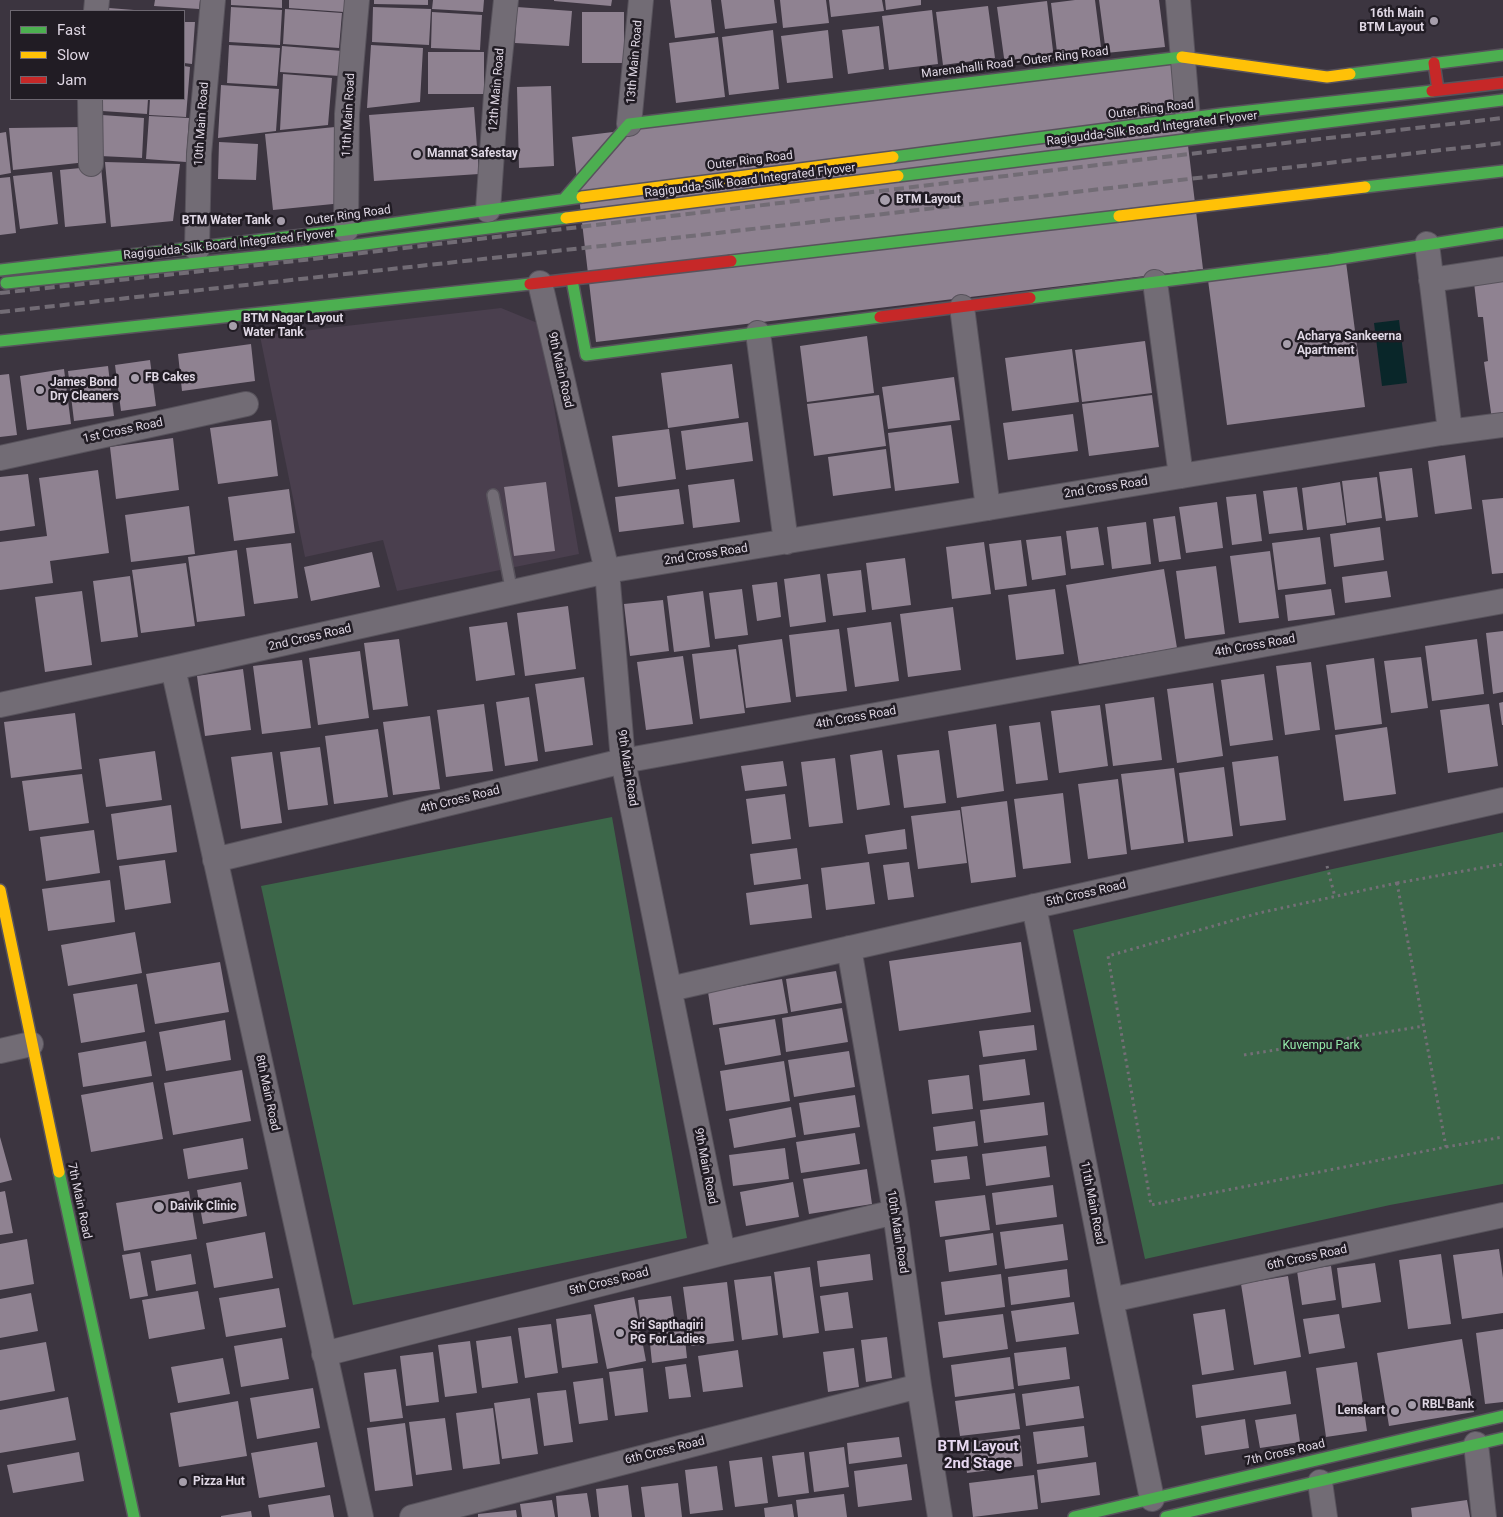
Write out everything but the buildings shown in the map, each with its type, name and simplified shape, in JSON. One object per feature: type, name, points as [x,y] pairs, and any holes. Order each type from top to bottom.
[{"type":"main road","name":"Marenahalli Road - Outer Ring Road","points":[[630,124],[1182,57],[1326,78],[1503,54]]},
{"type":"main road","points":[[1434,63],[1438,90]]},
{"type":"main road","name":"Outer Ring Road","points":[[0,270],[196,249],[564,199],[1188,119],[1503,83]]},
{"type":"main road","name":"Ragigudda-Silk Board Integrated Flyover","points":[[0,283],[303,252],[1503,100]]},
{"type":"main road","points":[[564,199],[630,124]]},
{"type":"main road","points":[[0,341],[572,280],[1503,171]]},
{"type":"main road","points":[[572,280],[586,355],[1328,260],[1503,233]]},
{"type":"main road","points":[[138,315],[384,288]]},
{"type":"main road","name":"7th Main Road","points":[[0,890],[31,1044],[134,1517]]},
{"type":"main road","name":"7th Cross Road","points":[[1159,1508],[1503,1416]]},
{"type":"main road","name":"7th Cross Road","points":[[1074,1517],[1159,1508],[1320,1482],[1503,1438]]},
{"type":"street","name":"10th Main Road","points":[[196,249],[199,154],[213,0]]},
{"type":"street","name":"11th Main Road","points":[[346,230],[347,114],[357,0]]},
{"type":"street","name":"12th Main Road","points":[[488,210],[496,95],[506,0]]},
{"type":"street","name":"13th Main Road","points":[[630,124],[641,0]]},
{"type":"street","points":[[1178,0],[1188,119]]},
{"type":"street","points":[[90,100],[91,164]]},
{"type":"street","points":[[1427,244],[1450,431]]},
{"type":"street","points":[[1431,280],[1503,269]]},
{"type":"street","points":[[1155,282],[1181,476]]},
{"type":"street","name":"9th Main Road","points":[[540,283],[608,571],[623,761],[723,1253]]},
{"type":"street","points":[[962,307],[988,508]]},
{"type":"street","points":[[758,333],[786,542]]},
{"type":"street","name":"1st Cross Road","points":[[0,458],[246,404]]},
{"type":"street","name":"2nd Cross Road","points":[[0,705],[608,571],[1419,436],[1503,426]]},
{"type":"street","name":"4th Cross Road","points":[[215,860],[623,761],[1503,601]]},
{"type":"street","name":"8th Main Road","points":[[173,668],[361,1517]]},
{"type":"street","name":"5th Cross Road","points":[[670,989],[1503,800]]},
{"type":"street","name":"11th Main Road","points":[[1034,906],[1111,1300],[1159,1508]]},
{"type":"street","name":"10th Main Road","points":[[849,948],[895,1212],[919,1386],[940,1517]]},
{"type":"street","points":[[0,1051],[31,1044]]},
{"type":"street","name":"5th Cross Road","points":[[324,1354],[723,1253],[895,1212]]},
{"type":"street","name":"6th Cross Road","points":[[1111,1300],[1503,1215]]},
{"type":"street","name":"6th Cross Road","points":[[412,1517],[919,1386]]},
{"type":"street","points":[[1476,1444],[1484,1517]]},
{"type":"street","points":[[1320,1482],[1326,1517]]},
{"type":"lane","points":[[492,495],[512,593]]},
{"type":"path","points":[[1503,864],[1397,883],[1259,913],[1108,956],[1151,1205],[1503,1137]]},
{"type":"path","points":[[1397,883],[1446,1147]]},
{"type":"path","points":[[1244,1055],[1424,1026]]},
{"type":"shaded area","points":[[501,308],[540,324],[579,554],[397,591],[383,540],[305,557],[260,336]]},
{"type":"shaded area","points":[[1399,320],[1407,383],[1382,386],[1374,323]]},
{"type":"green space","points":[[612,817],[687,1238],[353,1305],[261,886]]},
{"type":"green space","name":"Kuvempu Park","points":[[1503,832],[1503,1184],[1390,1205],[1145,1259],[1073,930],[1328,870]]},
{"type":"railway","points":[[0,293],[304,260],[1503,118]]},
{"type":"railway","points":[[0,312],[656,240],[1503,143]]},
{"type":"traffic: fast","points":[[1350,74],[1503,55]]},
{"type":"traffic: fast","points":[[564,199],[629,124],[1182,57]]},
{"type":"traffic: fast","points":[[893,157],[1221,114],[1432,91]]},
{"type":"traffic: fast","points":[[898,176],[1503,100]]},
{"type":"traffic: fast","points":[[1365,187],[1503,171]]},
{"type":"traffic: fast","points":[[0,270],[346,230],[582,197]]},
{"type":"traffic: fast","points":[[731,261],[1119,216]]},
{"type":"traffic: fast","points":[[6,283],[303,252],[566,218]]},
{"type":"traffic: fast","points":[[1030,298],[1329,260],[1503,233]]},
{"type":"traffic: fast","points":[[572,280],[586,355],[880,317]]},
{"type":"traffic: fast","points":[[0,341],[530,284]]},
{"type":"traffic: fast","points":[[59,1172],[134,1517]]},
{"type":"traffic: fast","points":[[1074,1517],[1503,1416]]},
{"type":"traffic: fast","points":[[1166,1517],[1503,1438]]},
{"type":"traffic: slow","points":[[1182,57],[1327,77],[1350,74]]},
{"type":"traffic: slow","points":[[582,197],[893,157]]},
{"type":"traffic: slow","points":[[566,218],[898,176]]},
{"type":"traffic: slow","points":[[1119,216],[1365,187]]},
{"type":"traffic: slow","points":[[0,890],[59,1172]]},
{"type":"traffic: jam","points":[[1434,63],[1438,90]]},
{"type":"traffic: jam","points":[[1432,91],[1503,83]]},
{"type":"traffic: jam","points":[[530,284],[731,261]]},
{"type":"traffic: jam","points":[[880,317],[1030,298]]},
{"type":"place","name":"16th Main BTM Layout","points":[[1434,21]]},
{"type":"place","name":"Mannat Safestay","points":[[417,154]]},
{"type":"place","name":"BTM Layout","points":[[885,200]]},
{"type":"place","name":"BTM Water Tank","points":[[281,221]]},
{"type":"place","name":"BTM Nagar Layout Water Tank","points":[[233,326]]},
{"type":"place","name":"Acharya Sankeerna Apartment","points":[[1287,344]]},
{"type":"place","name":"FB Cakes","points":[[135,378]]},
{"type":"place","name":"James Bond Dry Cleaners","points":[[40,390]]},
{"type":"place","name":"Daivik Clinic","points":[[159,1207]]},
{"type":"place","name":"Sri Sapthagiri PG For Ladies","points":[[620,1333]]},
{"type":"place","name":"RBL Bank","points":[[1412,1405]]},
{"type":"place","name":"Lenskart","points":[[1395,1411]]},
{"type":"place","name":"Pizza Hut","points":[[183,1482]]},
{"type":"district","name":"BTM Layout 2nd Stage","points":[[978,1456]]}]
